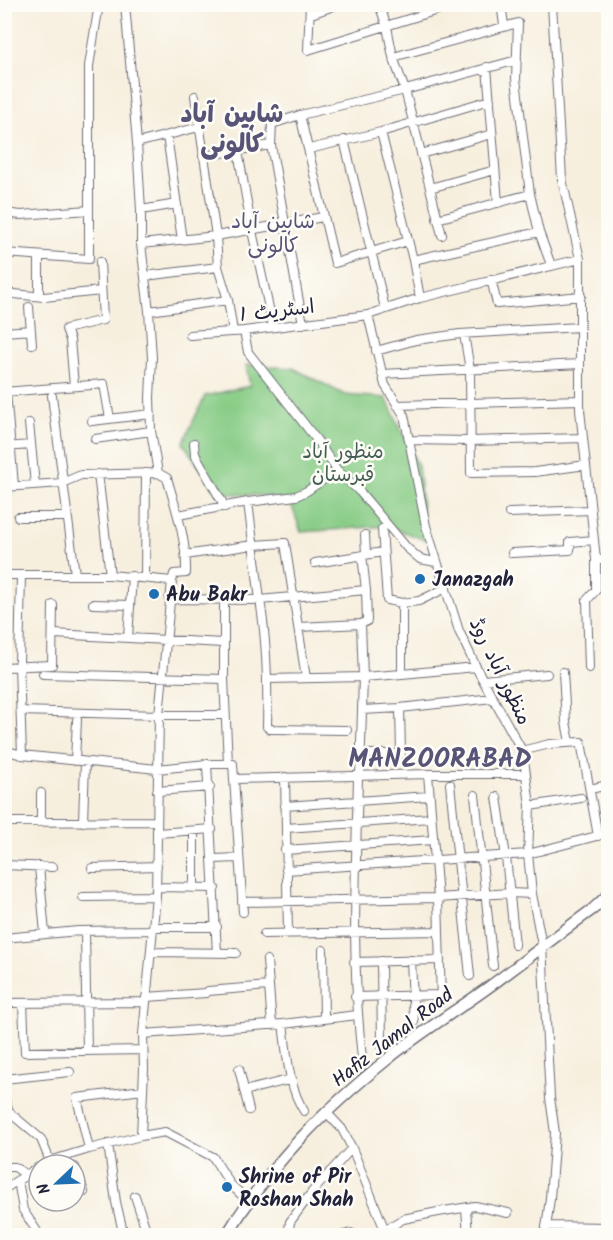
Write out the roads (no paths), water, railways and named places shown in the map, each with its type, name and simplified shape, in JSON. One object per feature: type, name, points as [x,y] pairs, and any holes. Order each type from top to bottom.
[{"type":"main road","name":"Hafiz Jamal Road","points":[[226,1236],[248,1200],[272,1169],[326,1112],[390,1057],[487,988],[609,895]]},
{"type":"street","points":[[4,253],[90,259],[89,66],[99,4]]},
{"type":"street","points":[[125,4],[137,143],[141,244],[152,358],[151,431],[158,473]]},
{"type":"street","points":[[310,4],[308,50],[454,5]]},
{"type":"street","points":[[310,14],[339,4]]},
{"type":"street","points":[[379,4],[387,27],[393,57],[405,90],[442,235]]},
{"type":"street","points":[[501,4],[504,25]]},
{"type":"street","points":[[552,4],[562,178],[580,259],[580,400],[596,559],[596,590],[587,600],[589,668]]},
{"type":"street","points":[[393,57],[518,23],[516,79],[530,194],[539,232],[551,265]]},
{"type":"street","points":[[303,324],[271,145],[272,124],[517,60]]},
{"type":"street","points":[[487,67],[498,203]]},
{"type":"street","points":[[195,96],[216,236],[218,267],[228,300],[233,332]]},
{"type":"street","points":[[309,148],[381,132],[490,100]]},
{"type":"street","points":[[300,115],[335,263],[408,241]]},
{"type":"street","points":[[137,143],[199,128]]},
{"type":"street","points":[[381,132],[420,298]]},
{"type":"street","points":[[422,154],[492,134]]},
{"type":"street","points":[[167,136],[182,240]]},
{"type":"street","points":[[344,140],[385,308]]},
{"type":"street","points":[[203,156],[271,145]]},
{"type":"street","points":[[238,151],[252,231],[273,326]]},
{"type":"street","points":[[430,188],[495,170]]},
{"type":"street","points":[[437,219],[530,194]]},
{"type":"street","points":[[141,210],[177,204]]},
{"type":"street","points":[[4,213],[21,215],[89,210]]},
{"type":"street","points":[[141,244],[252,231],[323,217]]},
{"type":"street","points":[[412,260],[539,232]]},
{"type":"street","points":[[39,256],[39,296]]},
{"type":"street","name":"اسٹریٹ 1","points":[[190,335],[244,331],[368,315],[385,308],[491,279],[580,259]]},
{"type":"street","points":[[74,386],[70,340],[66,329],[103,320],[100,262]]},
{"type":"street","points":[[145,276],[218,267]]},
{"type":"street","points":[[491,279],[497,304],[581,296]]},
{"type":"street","points":[[4,293],[39,296],[101,291]]},
{"type":"street","points":[[149,310],[228,300]]},
{"type":"street","points":[[29,307],[32,344]]},
{"type":"street","name":"منظور آباد روڈ","points":[[368,315],[385,386],[404,415],[426,526],[459,631],[521,751],[526,774],[530,806],[528,855],[532,894],[542,945],[548,1068],[555,1133],[545,1236]]},
{"type":"street","points":[[376,351],[416,340],[464,334],[580,327]]},
{"type":"street","points":[[4,332],[31,330]]},
{"type":"street","points":[[244,331],[248,352],[316,439],[337,470],[360,492],[407,548],[420,559],[436,562]]},
{"type":"street","points":[[464,334],[470,370],[471,473],[535,472],[586,465]]},
{"type":"street","points":[[382,374],[580,364]]},
{"type":"street","points":[[14,486],[7,447],[5,392],[104,384],[110,419]]},
{"type":"street","points":[[52,396],[75,574]]},
{"type":"street","points":[[397,405],[580,400]]},
{"type":"street","points":[[92,421],[151,414]]},
{"type":"street","points":[[29,423],[35,485]]},
{"type":"street","points":[[95,439],[151,431]]},
{"type":"street","points":[[409,440],[583,438]]},
{"type":"street","points":[[194,443],[195,454],[225,507]]},
{"type":"street","points":[[7,447],[31,445]]},
{"type":"street","points":[[178,515],[296,496],[307,492],[337,470]]},
{"type":"street","points":[[145,578],[146,473]]},
{"type":"street","points":[[4,487],[62,483],[81,475],[158,473],[167,478],[178,515],[186,573],[174,574],[172,581],[159,715],[156,896],[143,1034],[141,1136]]},
{"type":"street","points":[[98,474],[110,575]]},
{"type":"street","points":[[248,502],[265,629],[268,729],[347,730]]},
{"type":"street","points":[[509,513],[591,510]]},
{"type":"street","points":[[18,517],[67,517]]},
{"type":"street","points":[[382,529],[387,600],[402,603],[419,601],[446,588]]},
{"type":"street","points":[[298,627],[361,624],[367,621],[365,535]]},
{"type":"street","points":[[512,553],[570,550],[570,542],[594,540]]},
{"type":"street","points":[[185,555],[253,545],[285,543],[306,678]]},
{"type":"street","points":[[315,563],[383,552]]},
{"type":"street","points":[[596,559],[609,559]]},
{"type":"street","points":[[4,575],[110,575],[172,581]]},
{"type":"street","points":[[21,575],[19,665],[22,755]]},
{"type":"street","points":[[128,638],[132,576]]},
{"type":"street","points":[[169,599],[260,600],[366,590]]},
{"type":"street","points":[[224,600],[223,643],[228,763]]},
{"type":"street","points":[[402,603],[402,674]]},
{"type":"street","points":[[93,604],[130,604]]},
{"type":"street","points":[[4,667],[52,665],[53,605]]},
{"type":"street","points":[[361,624],[363,676],[354,962],[362,1058]]},
{"type":"street","points":[[54,634],[223,643]]},
{"type":"street","points":[[268,679],[402,674],[476,667]]},
{"type":"street","points":[[563,672],[566,722],[570,742]]},
{"type":"street","points":[[43,674],[224,679]]},
{"type":"street","points":[[483,681],[547,674]]},
{"type":"street","points":[[362,710],[493,698]]},
{"type":"street","points":[[361,754],[401,754],[400,708]]},
{"type":"street","points":[[21,711],[225,715]]},
{"type":"street","points":[[75,761],[77,720]]},
{"type":"street","points":[[521,751],[550,744],[581,742],[598,836]]},
{"type":"street","points":[[4,783],[6,751],[22,755],[158,769],[228,763],[234,766],[243,912]]},
{"type":"street","points":[[83,822],[85,762]]},
{"type":"street","points":[[207,764],[218,953]]},
{"type":"street","points":[[356,997],[412,995],[441,998],[438,898],[428,774]]},
{"type":"street","points":[[235,779],[526,774]]},
{"type":"street","points":[[285,777],[288,933]]},
{"type":"street","points":[[450,784],[470,976]]},
{"type":"street","points":[[590,789],[609,785]]},
{"type":"street","points":[[157,791],[210,787]]},
{"type":"street","points":[[41,793],[41,822]]},
{"type":"street","points":[[475,795],[493,966]]},
{"type":"street","points":[[285,806],[429,796]]},
{"type":"street","points":[[497,797],[506,856],[515,945]]},
{"type":"street","points":[[530,806],[581,798]]},
{"type":"street","points":[[286,828],[431,818]]},
{"type":"street","points":[[4,822],[157,821]]},
{"type":"street","points":[[157,833],[212,829]]},
{"type":"street","points":[[194,831],[194,888]]},
{"type":"street","points":[[285,870],[528,855],[609,833]]},
{"type":"street","points":[[285,850],[434,840]]},
{"type":"street","points":[[214,860],[238,858]]},
{"type":"street","points":[[4,865],[53,867]]},
{"type":"street","points":[[39,866],[45,934]]},
{"type":"street","points":[[92,868],[157,866]]},
{"type":"street","points":[[156,887],[215,888]]},
{"type":"street","points":[[242,902],[532,894]]},
{"type":"street","points":[[83,897],[156,896]]},
{"type":"street","points":[[4,938],[84,931],[217,927]]},
{"type":"street","points":[[84,931],[87,1051]]},
{"type":"street","points":[[264,934],[438,931]]},
{"type":"street","points":[[323,950],[324,1019]]},
{"type":"street","points":[[151,952],[236,953]]},
{"type":"street","points":[[267,960],[272,1025]]},
{"type":"street","points":[[411,960],[414,1022]]},
{"type":"street","points":[[354,962],[440,960]]},
{"type":"street","points":[[381,961],[382,1046]]},
{"type":"street","points":[[4,1003],[146,1000],[208,991],[269,986]]},
{"type":"street","points":[[23,1004],[25,1052],[142,1050]]},
{"type":"street","points":[[143,1034],[283,1024],[357,1014]]},
{"type":"street","points":[[283,1024],[292,1079],[297,1099],[304,1111]]},
{"type":"street","points":[[239,1069],[249,1110]]},
{"type":"street","points":[[4,1079],[70,1072]]},
{"type":"street","points":[[244,1091],[292,1079]]},
{"type":"street","points":[[89,1149],[77,1098],[143,1090]]},
{"type":"street","points":[[4,1098],[7,1111],[41,1139],[44,1153]]},
{"type":"street","points":[[326,1112],[342,1129],[352,1148],[385,1232]]},
{"type":"street","points":[[76,1153],[165,1132],[213,1157],[230,1184],[248,1200]]},
{"type":"street","points":[[108,1144],[116,1202],[124,1236]]},
{"type":"street","points":[[288,1236],[290,1222],[322,1179],[352,1148]]},
{"type":"street","points":[[4,1167],[15,1167],[26,1175],[4,1189]]},
{"type":"street","points":[[18,1180],[23,1210],[40,1236]]},
{"type":"street","points":[[135,1196],[148,1236]]},
{"type":"street","points":[[375,1236],[403,1219],[475,1206],[508,1214]]},
{"type":"street","points":[[466,1208],[468,1236]]},
{"type":"street","points":[[546,1226],[609,1227]]},
{"type":"street","points":[[339,1236],[351,1233]]},
{"type":"place","name":"Janazgah","points":[[420,579]]},
{"type":"place","name":"Abu Bakr","points":[[154,594]]},
{"type":"place","name":"Shrine of Pir Roshan Shah","points":[[227,1187]]},
{"type":"district","name":"شاہین آباد کالونی","points":[[232,128]]},
{"type":"district","name":"شاہین آباد کالونی","points":[[273,233]]},
{"type":"district","name":"MANZOORABAD","points":[[440,758]]},
{"type":"park label","name":"منظور آباد قبرستان","points":[[343,462]]}]
